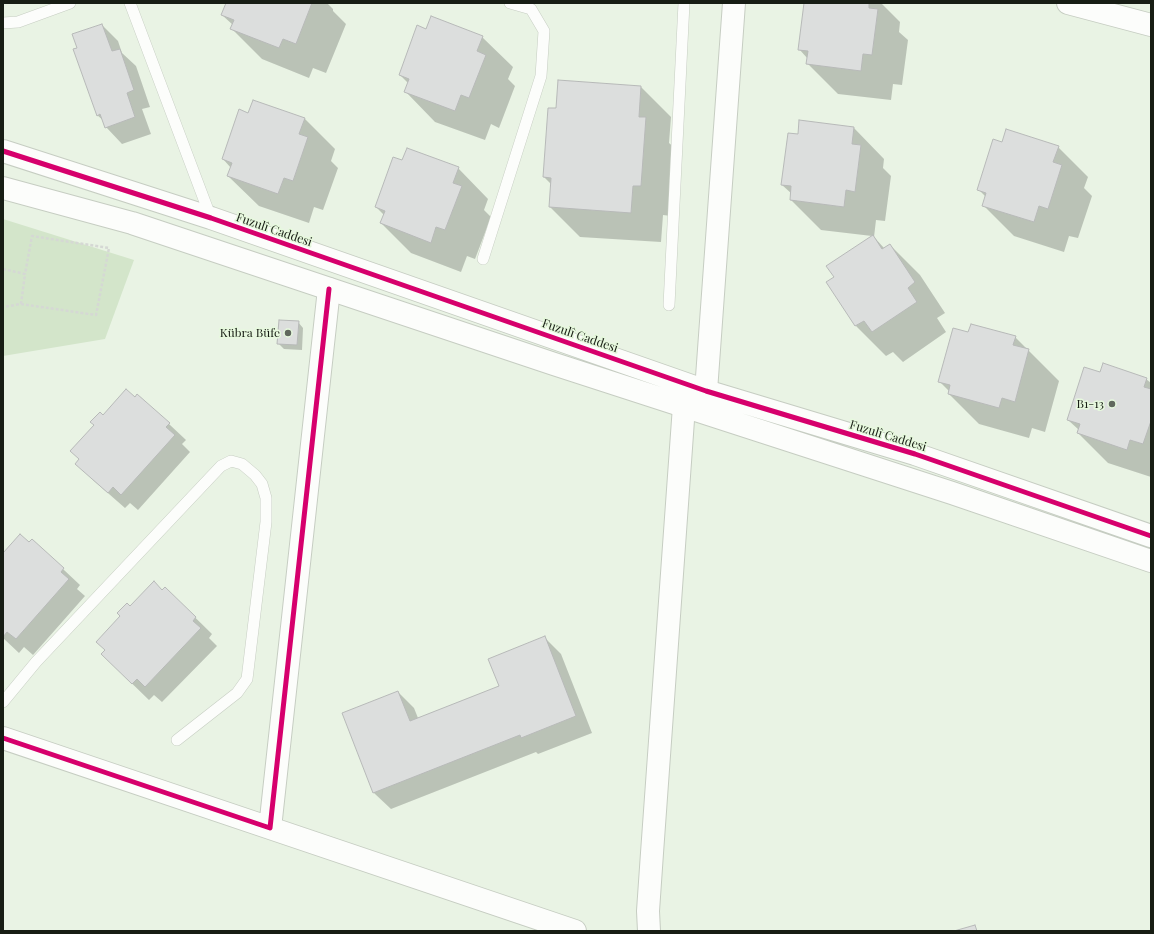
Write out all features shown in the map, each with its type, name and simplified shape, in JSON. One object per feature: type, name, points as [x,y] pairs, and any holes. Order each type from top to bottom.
[{"type":"street","points":[[706,391],[734,3]]},
{"type":"street","points":[[1068,3],[1151,25]]},
{"type":"street","name":"Fuzulî Caddesi","points":[[3,151],[211,218],[706,391],[915,454],[1151,536]]},
{"type":"street","points":[[3,188],[132,223],[554,364],[952,493],[1151,561]]},
{"type":"street","points":[[270,828],[329,289]]},
{"type":"street","points":[[649,931],[648,911],[684,406]]},
{"type":"street","points":[[3,738],[575,931]]},
{"type":"lane","points":[[3,23],[18,22],[70,3]]},
{"type":"lane","points":[[130,3],[211,218]]},
{"type":"lane","points":[[483,259],[541,76],[544,31],[530,9],[510,3]]},
{"type":"lane","points":[[668,305],[684,3]]},
{"type":"lane","points":[[3,702],[36,662],[221,466],[231,461],[242,464],[254,474],[262,484],[266,498],[266,522],[247,679],[237,693],[176,740]]},
{"type":"path","points":[[3,307],[21,304],[96,315],[109,248],[32,236],[21,304]]},
{"type":"path","points":[[3,269],[25,274]]},
{"type":"green space","points":[[3,219],[134,260],[105,339],[3,356]]},
{"type":"building","points":[[226,3],[312,3],[296,44],[283,39],[279,48],[230,29],[234,20],[221,15]]},
{"type":"building","points":[[804,3],[869,3],[869,8],[878,9],[872,55],[863,54],[861,71],[806,64],[808,51],[798,50]]},
{"type":"building","points":[[431,16],[483,36],[477,51],[486,55],[469,98],[461,95],[455,111],[404,92],[409,79],[399,75],[417,25],[426,29]]},
{"type":"building","points":[[102,24],[112,51],[120,49],[134,90],[127,93],[135,117],[105,128],[100,114],[97,116],[73,49],[77,48],[72,34]]},
{"type":"building","points":[[558,80],[641,86],[639,117],[646,117],[641,186],[633,186],[631,213],[549,207],[551,178],[543,177],[548,108],[556,108]]},
{"type":"building","points":[[253,100],[305,118],[299,134],[308,137],[293,181],[284,178],[278,194],[227,176],[232,163],[222,159],[239,109],[248,113]]},
{"type":"building","points":[[799,120],[854,127],[852,144],[861,145],[855,192],[846,190],[844,207],[790,200],[791,186],[781,185],[788,133],[798,134]]},
{"type":"building","points":[[1006,129],[1059,146],[1053,162],[1062,165],[1048,209],[1039,206],[1034,222],[982,206],[986,193],[977,190],[993,139],[1002,142]]},
{"type":"building","points":[[407,148],[459,167],[453,183],[462,186],[445,230],[436,227],[431,243],[380,223],[385,211],[375,207],[393,157],[402,160]]},
{"type":"building","points":[[873,235],[882,249],[890,244],[915,282],[908,288],[917,302],[872,332],[864,321],[855,326],[826,282],[834,277],[826,266]]},
{"type":"building","name":"Kübra Büfe","points":[[279,320],[299,321],[297,345],[277,344]]},
{"type":"building","points":[[971,324],[1016,336],[1013,345],[1029,349],[1015,402],[1002,398],[999,408],[948,394],[950,385],[938,382],[953,328],[968,332]]},
{"type":"building","name":"B1-13","points":[[1103,363],[1147,378],[1144,387],[1151,389],[1151,421],[1143,444],[1130,440],[1127,450],[1077,433],[1080,424],[1067,420],[1084,367],[1100,372]]},
{"type":"building","points":[[126,389],[135,397],[137,394],[170,423],[166,427],[175,435],[121,495],[113,487],[108,493],[75,464],[79,459],[70,451],[94,425],[90,422],[100,412],[103,415]]},
{"type":"building","points":[[20,534],[29,542],[32,539],[64,568],[61,572],[69,579],[16,639],[7,632],[3,637],[3,553]]},
{"type":"building","points":[[154,581],[162,590],[165,587],[196,617],[193,621],[201,628],[145,687],[137,679],[132,684],[101,654],[105,650],[96,642],[120,616],[117,613],[127,603],[130,606]]},
{"type":"building","points":[[545,636],[576,716],[521,738],[520,735],[373,793],[342,713],[398,691],[410,721],[499,686],[488,659]]},
{"type":"building","points":[[975,925],[977,931],[954,931]]},
{"type":"cycle path","points":[[3,151],[211,218],[706,391],[915,454],[1151,536]]},
{"type":"cycle path","points":[[3,738],[270,828],[329,289]]},
{"type":"place","name":"Kübra Büfe","points":[[288,333]]},
{"type":"place","name":"B1-13","points":[[1112,404]]}]
